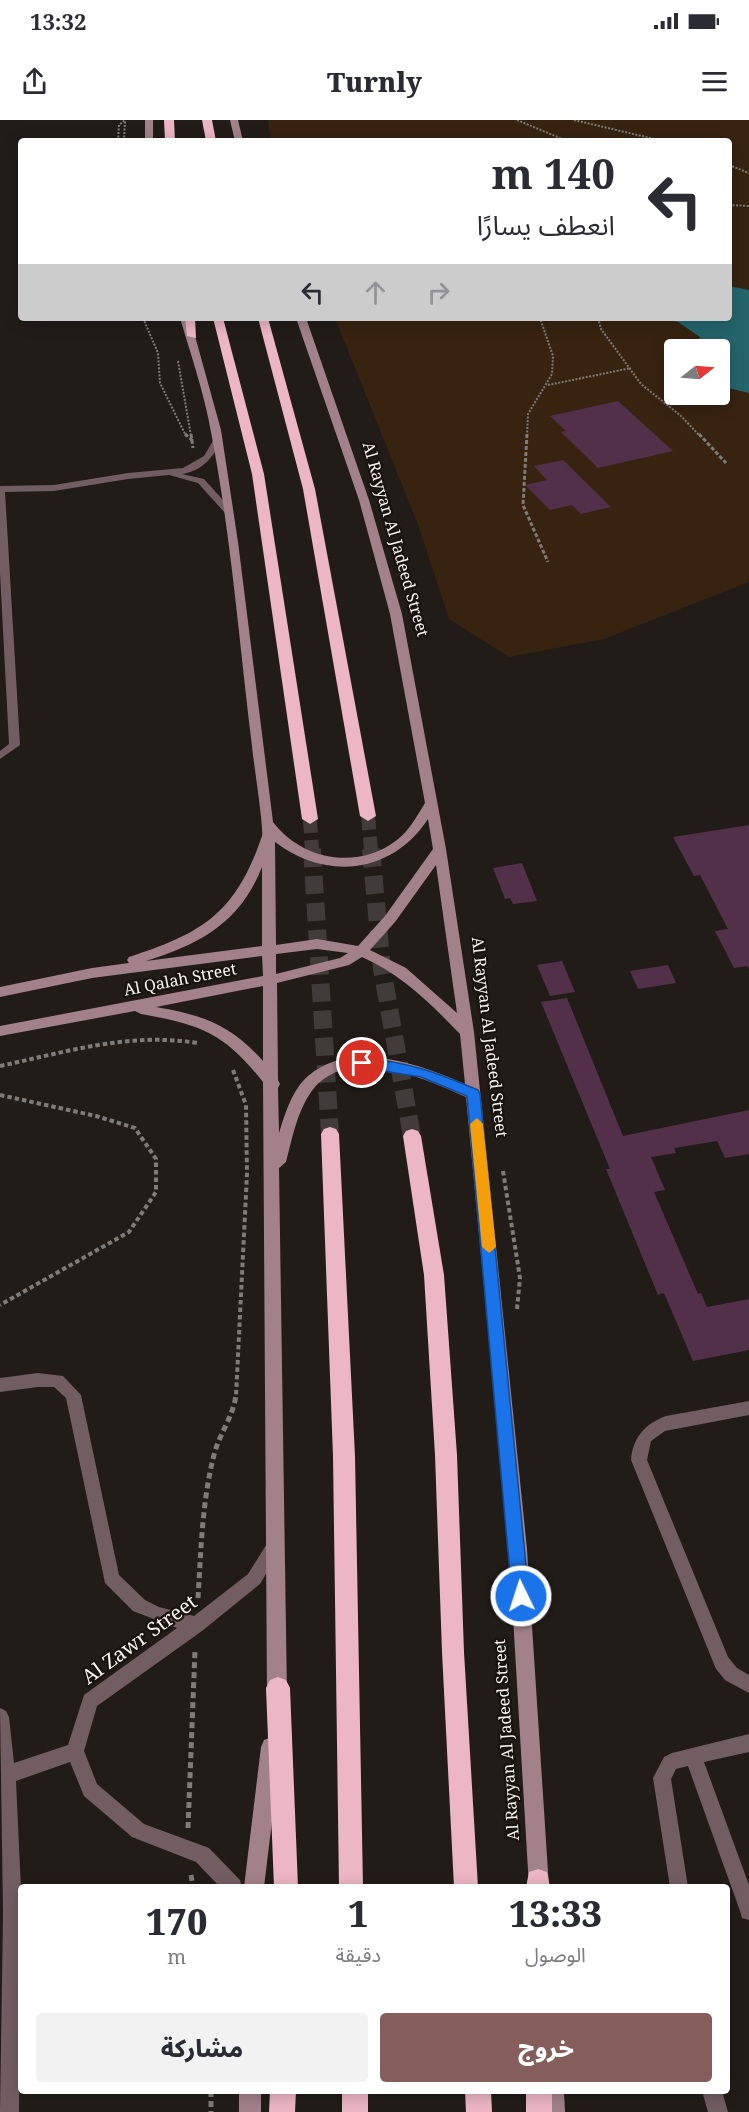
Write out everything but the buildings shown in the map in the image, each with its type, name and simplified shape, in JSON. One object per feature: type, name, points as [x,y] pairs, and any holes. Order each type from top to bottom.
[{"type":"highway","points":[[169,120],[170,138]]},
{"type":"highway","points":[[207,120],[210,138]]},
{"type":"highway","points":[[188,321],[192,336]]},
{"type":"highway","points":[[219,321],[258,474],[310,819]]},
{"type":"highway","points":[[263,321],[309,489],[368,816]]},
{"type":"highway","points":[[330,1134],[344,1456],[351,1884]]},
{"type":"highway","points":[[412,1136],[434,1275],[446,1455],[466,1884]]},
{"type":"highway","points":[[278,1688],[286,1884]]},
{"type":"highway","points":[[282,2112],[283,2094]]},
{"type":"highway","points":[[355,2094],[355,2112]]},
{"type":"highway","points":[[477,2094],[479,2112]]},
{"type":"highway","points":[[539,2094],[539,2112]]},
{"type":"main road","points":[[149,120],[149,138]]},
{"type":"main road","points":[[234,120],[238,138]]},
{"type":"main road","name":"Al Rayyan Al Jadeed Street","points":[[302,321],[363,500],[396,614],[440,849],[467,1032],[518,1549],[538,1884]]},
{"type":"main road","points":[[192,336],[217,441],[228,511],[267,826],[273,1084],[274,1547],[278,1688],[254,1884]]},
{"type":"main road","points":[[267,826],[274,836],[289,849],[310,858],[335,862],[360,860],[383,854],[402,843],[430,805]]},
{"type":"main road","points":[[92,973],[161,952],[203,933],[234,906],[250,880],[267,826]]},
{"type":"main road","name":"Al Qalah Street","points":[[0,1031],[270,980],[344,962],[362,950],[390,919],[440,849]]},
{"type":"main road","name":"Al Qalah Street","points":[[0,992],[92,973],[317,944],[334,944],[362,950],[408,976],[467,1032]]},
{"type":"main road","points":[[129,1008],[188,1017],[212,1024],[251,1055],[273,1084]]},
{"type":"main road","points":[[273,1176],[297,1102],[312,1082],[329,1069],[362,1063],[402,1067],[425,1073],[473,1094]]},
{"type":"main road","points":[[250,2094],[250,2112]]},
{"type":"main road","points":[[553,2094],[554,2112]]},
{"type":"lane","points":[[0,756],[15,745],[0,489],[54,488],[128,476],[185,471],[208,458],[217,441]]},
{"type":"lane","points":[[160,474],[185,476],[201,481],[228,511]]},
{"type":"lane","points":[[0,1385],[38,1380],[58,1381],[73,1395],[111,1578],[124,1597],[147,1612],[196,1625]]},
{"type":"lane","points":[[749,1408],[654,1427],[641,1443],[639,1460],[722,1663],[730,1674],[749,1685]]},
{"type":"lane","name":"Al Zawr Street","points":[[75,1751],[90,1701],[196,1625],[254,1579],[274,1547]]},
{"type":"lane","points":[[0,1717],[11,1952],[9,2112]]},
{"type":"lane","points":[[679,1884],[662,1778],[670,1763],[749,1743]]},
{"type":"lane","points":[[4,1776],[75,1751],[90,1790],[138,1830],[202,1855],[230,1884]]},
{"type":"lane","points":[[693,1756],[749,1911]]},
{"type":"lane","points":[[713,2094],[718,2112]]},
{"type":"path","points":[[118,138],[119,125],[125,120]]},
{"type":"path","points":[[124,138],[125,120]]},
{"type":"path","points":[[517,120],[560,138]]},
{"type":"path","points":[[574,120],[650,138]]},
{"type":"path","points":[[732,166],[749,173]]},
{"type":"path","points":[[732,206],[749,206]]},
{"type":"path","points":[[144,321],[158,353],[160,382],[188,438],[193,441],[184,389],[179,374],[178,355]]},
{"type":"path","points":[[541,321],[554,356],[548,385],[528,414],[523,506],[548,561]]},
{"type":"path","points":[[599,321],[602,329],[641,384],[681,416],[726,463]]},
{"type":"path","points":[[548,385],[631,368]]},
{"type":"path","points":[[0,1066],[141,1038],[175,1038],[203,1045]]},
{"type":"path","points":[[193,1884],[187,1850],[202,1535],[214,1454],[235,1404],[247,1174],[246,1105],[238,1077],[227,1062]]},
{"type":"path","points":[[0,1303],[129,1232],[156,1192],[156,1160],[135,1128],[96,1116],[1,1096]]},
{"type":"path","points":[[211,2094],[211,2112]]},
{"type":"shaded area","points":[[268,120],[749,120],[749,582],[604,639],[509,657],[449,619],[418,525],[336,321],[732,321],[732,138],[271,138]]},
{"type":"water","points":[[732,287],[749,290],[749,393],[730,388],[730,339],[699,339],[700,337],[674,321],[732,321]]},
{"type":"tunnel","points":[[368,816],[371,850]]},
{"type":"tunnel","points":[[310,819],[312,850]]},
{"type":"tunnel","points":[[312,849],[330,1134]]},
{"type":"tunnel","points":[[371,849],[382,969],[412,1136]]},
{"type":"slow traffic","points":[[477,1124],[489,1247]]},
{"type":"route","points":[[362,1063],[402,1067],[425,1073],[473,1094],[521,1596]]}]
